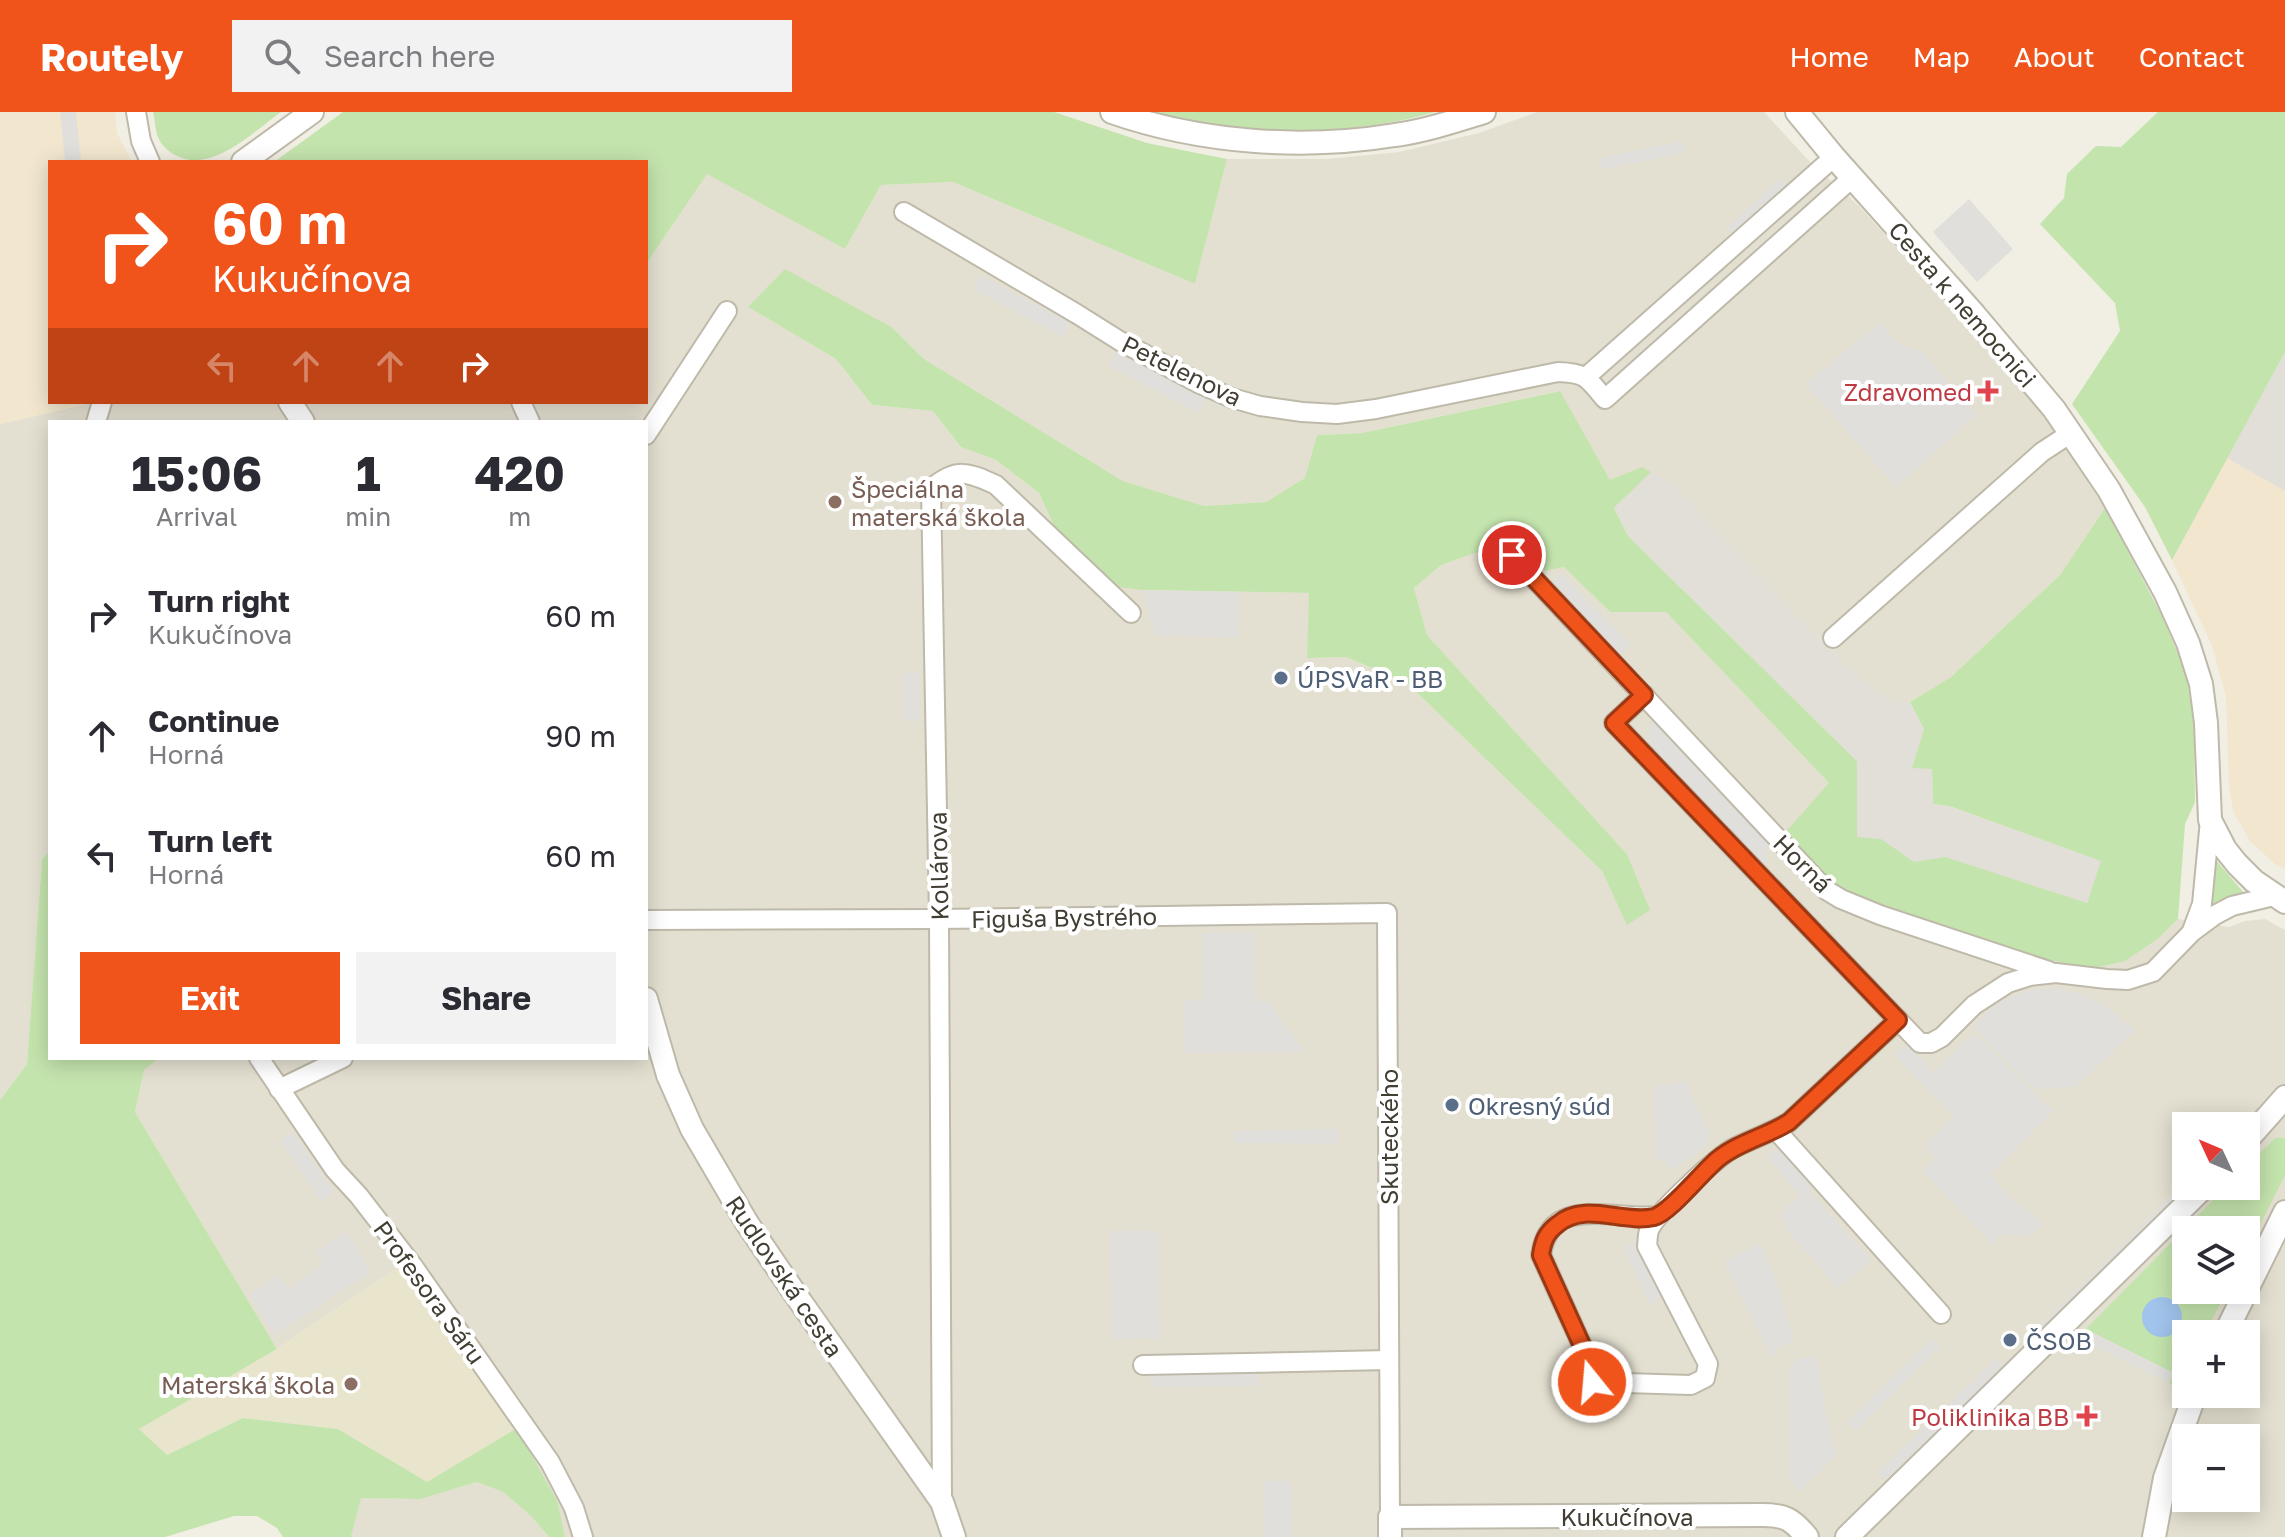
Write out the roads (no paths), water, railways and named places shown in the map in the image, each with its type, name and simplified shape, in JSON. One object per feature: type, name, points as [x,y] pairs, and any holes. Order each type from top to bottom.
[{"type":"street","points":[[136,112],[141,141],[149,160]]},
{"type":"street","points":[[246,160],[312,112]]},
{"type":"street","points":[[1112,112],[1147,124],[1191,133],[1316,142],[1398,135],[1484,112]]},
{"type":"street","name":"Cesta k nemocnici","points":[[1797,112],[2054,409],[2126,519],[2165,592],[2188,643],[2201,684],[2206,723],[2210,820],[2237,864],[2279,899]]},
{"type":"street","points":[[1834,157],[1586,377],[1605,399],[1852,178]]},
{"type":"street","name":"Petelenova","points":[[904,212],[1120,341],[1200,384],[1260,406],[1337,414],[1558,372],[1586,377]]},
{"type":"street","points":[[648,432],[727,311]]},
{"type":"street","points":[[1833,638],[2042,452],[2071,433]]},
{"type":"street","name":"Kollárova","points":[[942,1502],[939,919],[931,489],[945,477],[968,472],[996,485],[1131,613]]},
{"type":"street","name":"Horná","points":[[1512,555],[1826,890],[1841,899],[1880,915],[2056,973],[2128,980],[2153,972],[2192,932],[2215,915],[2232,906],[2279,899]]},
{"type":"street","name":"Horná","points":[[1644,695],[1614,723],[1920,1043],[1931,1043],[1942,1037],[1974,1005],[2008,983],[2056,973]]},
{"type":"street","name":"Horná","points":[[2192,932],[2202,904],[2210,820]]},
{"type":"street","name":"Figuša Bystrého","points":[[648,920],[1387,913]]},
{"type":"street","name":"Skuteckého","points":[[1387,913],[1390,1527]]},
{"type":"street","name":"Rudlovská cesta","points":[[648,1006],[668,1075],[692,1129],[747,1223],[942,1502],[954,1537]]},
{"type":"street","points":[[1658,1216],[1642,1218],[1577,1213],[1549,1231],[1543,1241],[1541,1255],[1590,1363],[1592,1382],[1691,1385],[1705,1378],[1708,1364],[1647,1246],[1648,1231],[1658,1216],[1720,1156],[1789,1122],[1898,1020]]},
{"type":"street","name":"Profesora Sáru","points":[[260,1060],[335,1170],[413,1266],[532,1436],[562,1484],[583,1537]]},
{"type":"street","points":[[279,1089],[339,1060]]},
{"type":"street","points":[[2260,1126],[2285,1097]]},
{"type":"street","points":[[2260,1133],[2285,1116]]},
{"type":"street","points":[[1776,1130],[1941,1314]]},
{"type":"street","points":[[1847,1537],[2191,1200]]},
{"type":"street","points":[[2232,1320],[2285,1212]]},
{"type":"street","points":[[1143,1365],[1389,1360]]},
{"type":"street","points":[[2154,1537],[2165,1478],[2190,1408]]},
{"type":"street","name":"Kukučínova","points":[[1390,1527],[1779,1515],[1788,1518],[1807,1537]]},
{"type":"water","points":[[2154,1299],[2170,1299],[2180,1309],[2181,1320],[2172,1320],[2170,1335],[2154,1335],[2144,1325],[2144,1309]]},
{"type":"place","name":"Zdravomed","points":[[1988,391]]},
{"type":"place","name":"Špeciálna materská škola","points":[[835,502]]},
{"type":"place","name":"ÚPSVaR - BB","points":[[1281,678]]},
{"type":"place","name":"Okresný súd","points":[[1452,1105]]},
{"type":"place","name":"ČSOB","points":[[2010,1340]]},
{"type":"place","name":"Materská škola","points":[[351,1384]]},
{"type":"place","name":"Poliklinika BB","points":[[2087,1416]]}]
